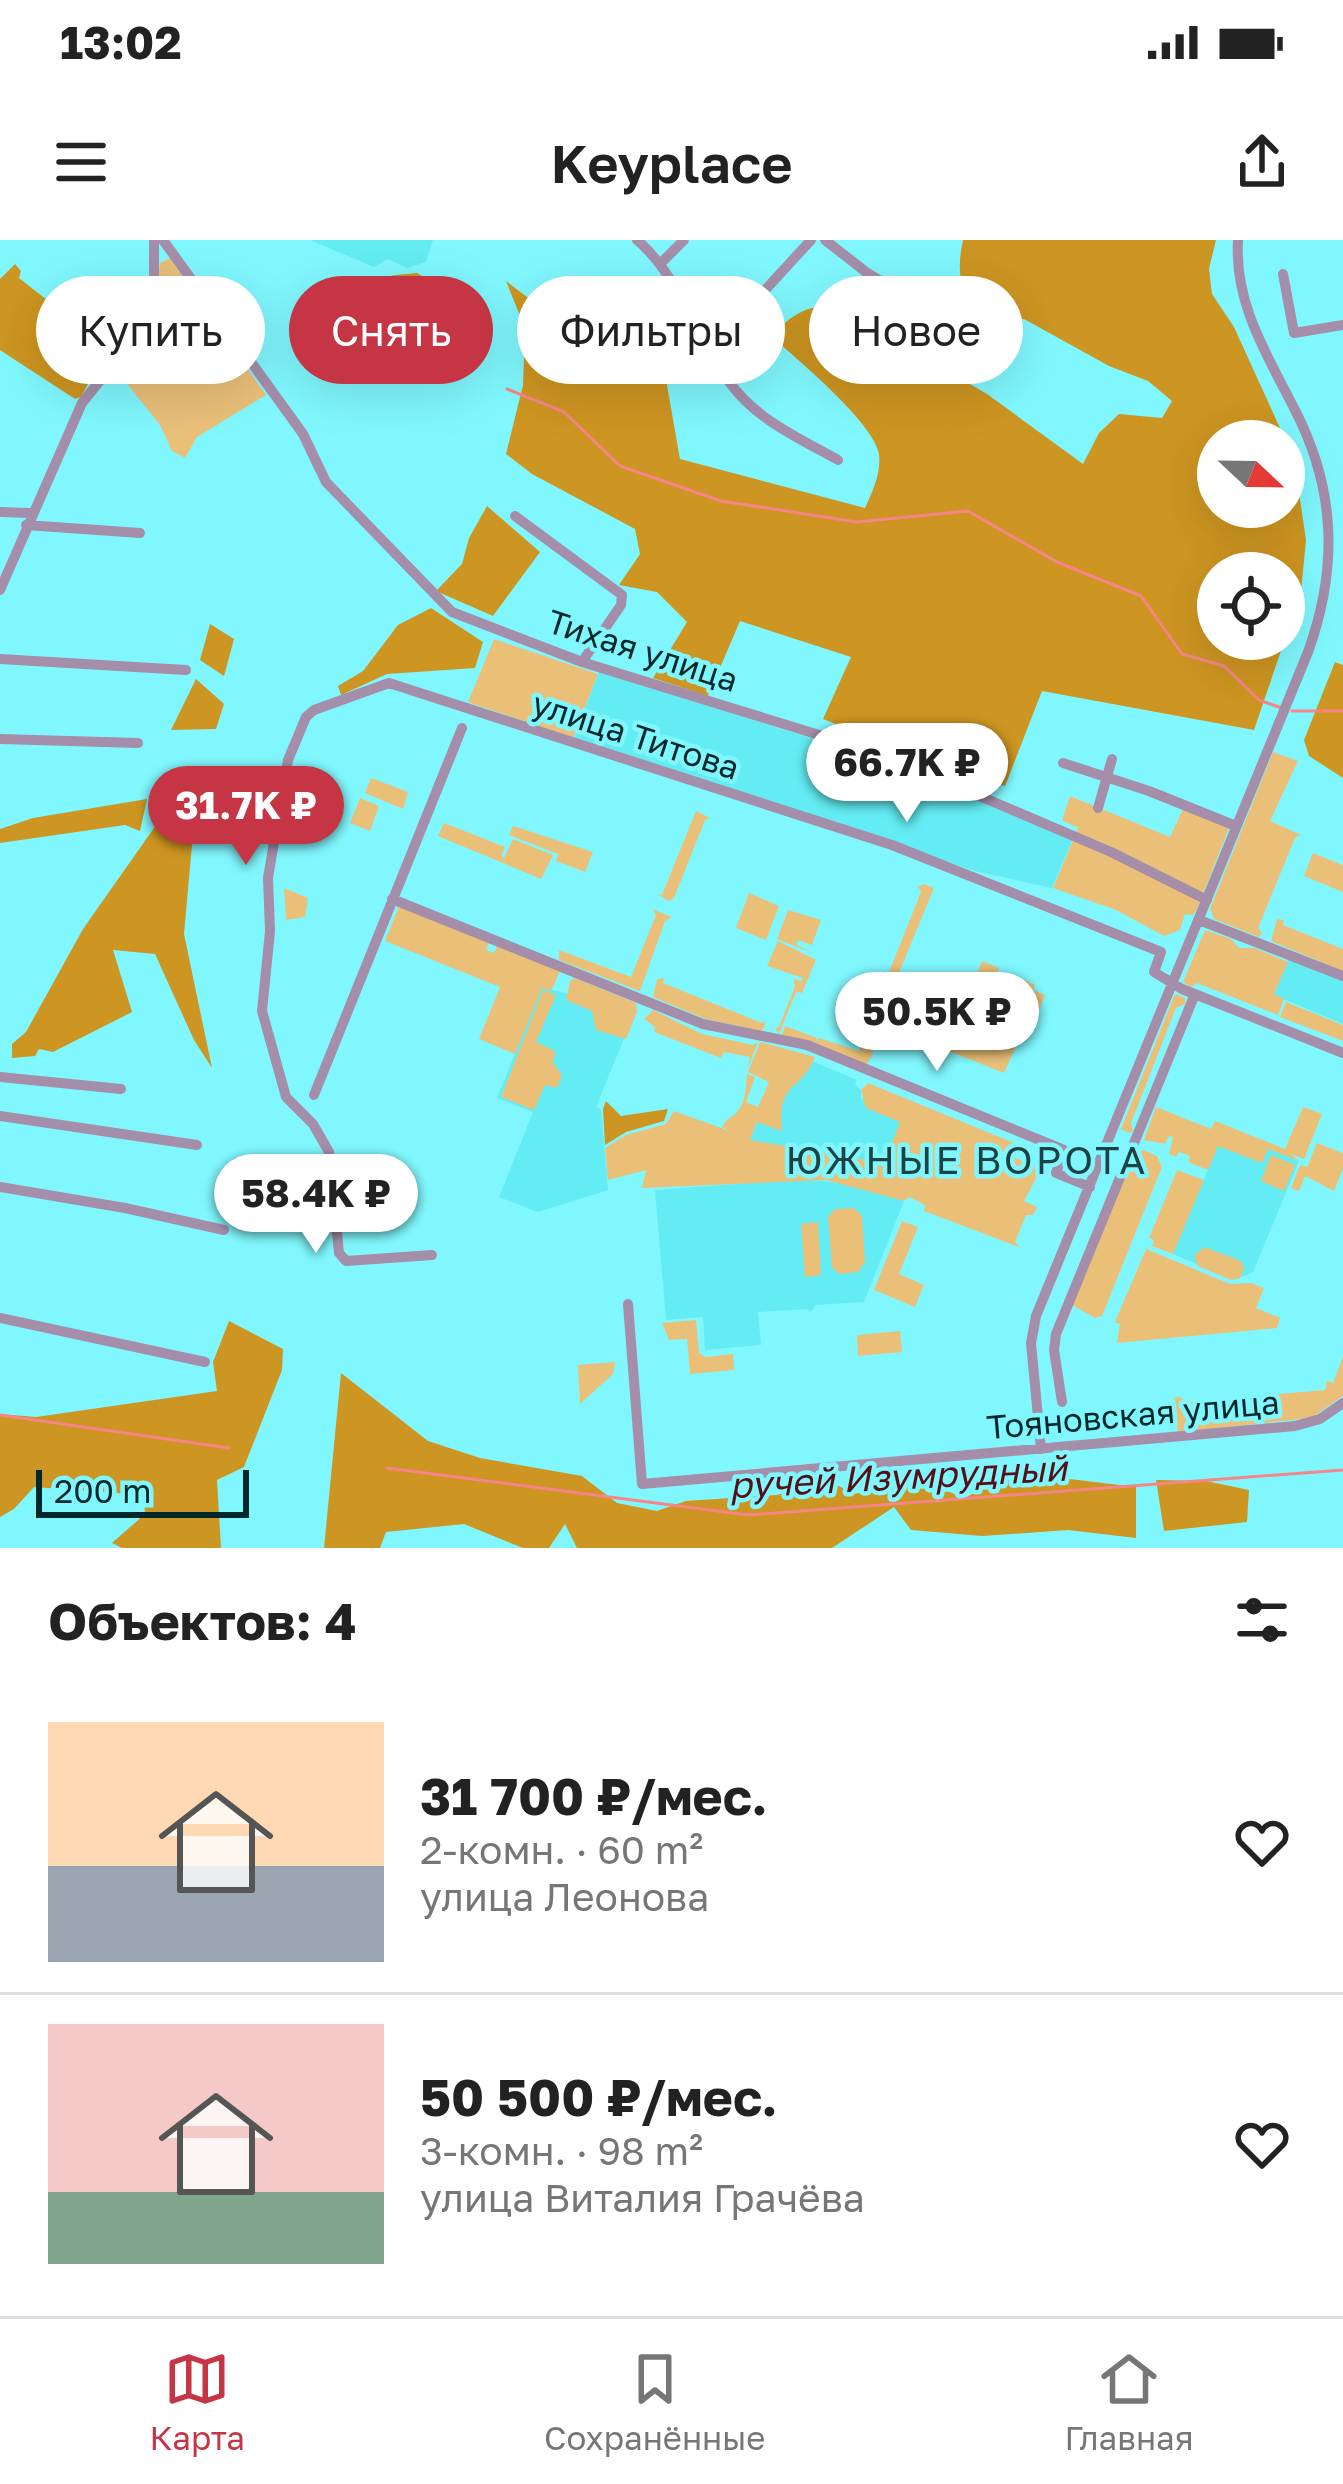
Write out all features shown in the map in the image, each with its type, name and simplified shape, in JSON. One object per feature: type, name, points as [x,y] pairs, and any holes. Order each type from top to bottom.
[{"type":"street","points":[[0,590],[82,403],[147,322],[154,296],[154,240]]},
{"type":"street","name":"Тихая улица","points":[[163,240],[303,434],[337,495],[452,612],[582,662],[881,754],[1111,852],[1207,900]]},
{"type":"street","points":[[637,240],[667,276]]},
{"type":"street","points":[[660,264],[684,240]]},
{"type":"street","points":[[778,276],[811,240]]},
{"type":"street","points":[[825,240],[873,276]]},
{"type":"street","points":[[1041,1449],[1033,1329],[1316,628],[1330,565],[1328,510],[1316,458],[1246,309],[1238,240]]},
{"type":"street","points":[[1283,274],[1294,333],[1343,325]]},
{"type":"street","points":[[734,384],[749,405],[773,425],[838,460]]},
{"type":"street","points":[[1328,510],[1343,518]]},
{"type":"street","points":[[0,512],[140,533]]},
{"type":"street","points":[[515,516],[622,595],[621,605],[582,662]]},
{"type":"street","points":[[0,658],[185,670]]},
{"type":"street","name":"улица Титова","points":[[432,1255],[346,1261],[339,1253],[329,1152],[313,1124],[286,1097],[262,1011],[270,931],[268,878],[288,760],[305,717],[314,710],[388,683],[892,844],[1161,952],[1154,972],[1173,983]]},
{"type":"street","points":[[314,1095],[462,728]]},
{"type":"street","points":[[0,739],[138,743]]},
{"type":"street","points":[[1098,808],[1112,760]]},
{"type":"street","points":[[1063,764],[1236,826]]},
{"type":"street","points":[[392,899],[703,1024],[807,1045],[1064,1150],[1056,1173],[1090,1187]]},
{"type":"street","points":[[1199,920],[1343,976]]},
{"type":"street","points":[[1173,983],[1343,1053]]},
{"type":"street","points":[[1062,1402],[1056,1334],[1195,994]]},
{"type":"street","points":[[0,1077],[121,1089]]},
{"type":"street","points":[[0,1116],[197,1145]]},
{"type":"street","points":[[0,1187],[224,1230]]},
{"type":"street","name":"Тояновская улица","points":[[628,1304],[642,1484],[1295,1426],[1320,1418],[1343,1402]]},
{"type":"street","points":[[0,1318],[205,1362]]},
{"type":"shaded area","points":[[310,240],[433,240],[426,262],[407,268],[388,259],[374,267]]},
{"type":"shaded area","points":[[963,240],[1216,240],[1209,269],[1212,294],[1234,327],[1276,420],[1197,420],[1197,528],[1304,528],[1306,540],[1305,552],[1197,552],[1197,660],[1278,660],[1254,730],[1042,691],[1005,786],[823,719],[851,657],[740,621],[708,696],[653,678],[687,622],[657,592],[619,585],[640,554],[635,529],[532,474],[506,454],[523,384],[667,384],[680,459],[865,508],[876,482],[879,454],[865,427],[824,384],[970,384],[1083,464],[1099,433],[1119,414],[1162,418],[1172,401],[1148,381],[1109,366],[1023,319],[1023,276],[961,276]]},
{"type":"shaded area","points":[[170,258],[183,276],[158,276],[160,263]]},
{"type":"shaded area","points":[[15,264],[21,271],[19,278],[36,291],[36,374],[0,350],[0,279]]},
{"type":"shaded area","points":[[506,281],[517,289],[517,308]]},
{"type":"shaded area","points":[[809,309],[809,370],[785,348],[785,323]]},
{"type":"shaded area","points":[[52,384],[88,384],[75,399]]},
{"type":"shaded area","points":[[127,384],[258,384],[266,395],[197,437],[185,458],[172,451],[160,425]]},
{"type":"shaded area","points":[[487,506],[540,552],[493,616],[436,591],[462,564],[469,538]]},
{"type":"shaded area","points":[[431,608],[483,642],[475,668],[387,674],[341,695],[338,686],[363,671],[398,625]]},
{"type":"shaded area","points":[[210,624],[234,639],[224,676],[200,660]]},
{"type":"shaded area","points":[[494,639],[598,674],[573,738],[468,702]]},
{"type":"shaded area","points":[[1335,662],[1343,665],[1343,778],[1309,756],[1304,740]]},
{"type":"shaded area","points":[[599,672],[884,761],[1073,838],[1052,888],[975,871],[574,738]]},
{"type":"shaded area","points":[[196,679],[224,704],[216,729],[171,730]]},
{"type":"shaded area","points":[[1273,752],[1298,761],[1270,821],[1301,835],[1295,838],[1258,928],[1259,937],[1214,919],[1210,909]]},
{"type":"shaded area","points":[[371,778],[408,792],[403,809],[365,793]]},
{"type":"shaded area","points":[[187,781],[197,789],[184,934],[212,1068],[155,954],[113,950],[132,1012],[53,1052],[39,1049],[35,1056],[12,1058],[12,1044],[26,1032],[83,929]]},
{"type":"shaded area","points":[[1070,796],[1170,837],[1184,807],[1229,828],[1197,909],[1193,915],[1185,914],[1180,930],[1164,936],[1116,910],[1053,888],[1078,828],[1062,820]]},
{"type":"shaded area","points":[[360,798],[379,806],[370,831],[350,823]]},
{"type":"shaded area","points":[[147,799],[140,831],[125,825],[0,843],[0,829],[33,818]]},
{"type":"shaded area","points":[[696,811],[710,818],[669,901],[657,894],[662,895]]},
{"type":"shaded area","points":[[444,823],[505,847],[504,858],[513,839],[553,855],[541,879],[438,836]]},
{"type":"shaded area","points":[[513,826],[593,852],[585,872],[556,861],[558,854],[509,835]]},
{"type":"shaded area","points":[[1313,853],[1343,865],[1343,892],[1304,876]]},
{"type":"shaded area","points":[[918,887],[934,888],[896,980],[882,976],[889,972],[921,892]]},
{"type":"shaded area","points":[[284,888],[308,898],[305,917],[286,920]]},
{"type":"shaded area","points":[[749,893],[779,906],[766,940],[736,928]]},
{"type":"shaded area","points":[[400,904],[490,939],[486,950],[494,953],[498,943],[560,971],[551,991],[542,988],[515,1054],[479,1039],[500,987],[385,941]]},
{"type":"shaded area","points":[[652,909],[672,917],[665,921],[640,991],[559,960],[559,950],[631,977],[656,915]]},
{"type":"shaded area","points":[[788,910],[821,920],[812,945],[798,940],[796,944],[810,952],[777,939]]},
{"type":"shaded area","points":[[1277,919],[1343,949],[1343,971],[1271,941]]},
{"type":"shaded area","points":[[1205,930],[1231,939],[1239,948],[1254,948],[1288,962],[1274,994],[1284,999],[1278,1015],[1197,983],[1191,987],[1183,982]]},
{"type":"shaded area","points":[[778,941],[816,960],[779,1034],[775,1028],[795,986],[793,978],[801,982],[803,978],[767,966]]},
{"type":"shaded area","points":[[1289,958],[1343,979],[1343,1024],[1274,995]]},
{"type":"shaded area","points":[[982,961],[999,968],[988,996],[971,989]]},
{"type":"shaded area","points":[[1015,976],[1045,995],[1036,1018],[1004,1004]]},
{"type":"shaded area","points":[[575,978],[636,1003],[626,1039],[596,1030],[592,1011],[566,1000]]},
{"type":"shaded area","points":[[664,978],[663,983],[764,1020],[765,1026],[761,1031],[706,1019],[653,997],[657,979]]},
{"type":"shaded area","points":[[542,987],[635,1012],[596,1107],[601,1109],[608,1190],[538,1212],[499,1197],[533,1112],[497,1098]]},
{"type":"shaded area","points":[[884,987],[899,994],[896,1000],[889,999],[872,1042],[868,1041],[866,1047],[874,1051],[867,1064],[782,1035],[785,1026],[817,1038],[816,1042],[819,1038],[859,1051]]},
{"type":"shaded area","points":[[543,990],[556,995],[536,1042],[555,1051],[553,1063],[562,1075],[557,1088],[545,1085],[534,1110],[501,1097]]},
{"type":"shaded area","points":[[944,992],[997,1013],[999,1020],[990,1040],[980,1043],[951,1031],[944,1049],[915,1038],[915,1030],[896,1023],[903,1006],[927,1016],[933,1025],[932,1007]]},
{"type":"shaded area","points":[[1175,994],[1185,998],[1185,1004],[1176,1008],[1129,1133],[1121,1129]]},
{"type":"shaded area","points":[[1286,1002],[1343,1025],[1343,1041],[1280,1017]]},
{"type":"shaded area","points":[[653,1010],[702,1034],[753,1045],[758,1042],[747,1070],[750,1057],[724,1052],[721,1058],[654,1032],[655,1027],[644,1019]]},
{"type":"shaded area","points":[[999,1027],[1021,1035],[1004,1073],[946,1050],[952,1034],[985,1046],[992,1043]]},
{"type":"shaded area","points":[[760,1042],[815,1057],[786,1095],[782,1131],[757,1122],[750,1140],[884,1163],[900,1122],[866,1108],[861,1090],[868,1083],[1014,1143],[1009,1155],[1041,1169],[1024,1201],[1037,1207],[1033,1215],[1026,1215],[1015,1242],[1021,1248],[924,1211],[925,1205],[909,1197],[904,1201],[826,1180],[642,1188],[646,1170],[608,1180],[605,1148],[626,1135],[666,1124],[674,1111],[732,1132],[722,1127],[741,1106],[747,1074],[755,1077],[746,1102],[758,1107],[769,1082],[748,1072]]},
{"type":"shaded area","points":[[786,1050],[857,1080],[861,1098],[901,1122],[884,1163],[750,1140]]},
{"type":"shaded area","points":[[606,1101],[621,1116],[668,1109],[664,1121],[626,1132],[605,1145]]},
{"type":"shaded area","points":[[1156,1107],[1211,1129],[1215,1121],[1285,1149],[1303,1107],[1322,1114],[1304,1159],[1268,1149],[1262,1163],[1218,1146],[1208,1170],[1188,1162],[1190,1156],[1169,1154],[1173,1137],[1165,1144],[1144,1140]]},
{"type":"shaded area","points":[[1224,1131],[1299,1161],[1253,1272],[1234,1280],[1173,1254]]},
{"type":"shaded area","points":[[1317,1143],[1343,1153],[1334,1191],[1305,1176],[1299,1191],[1291,1188],[1300,1165],[1307,1167]]},
{"type":"shaded area","points":[[1143,1150],[1157,1156],[1162,1167],[1102,1316],[1095,1318],[1072,1305],[1134,1153]]},
{"type":"shaded area","points":[[1271,1155],[1295,1165],[1284,1191],[1261,1181]]},
{"type":"shaded area","points":[[1177,1170],[1204,1180],[1173,1254],[1152,1246],[1154,1240],[1149,1238]]},
{"type":"shaded area","points":[[804,1179],[857,1185],[904,1201],[864,1302],[815,1305],[811,1312],[758,1312],[761,1345],[705,1350],[703,1317],[666,1320],[655,1190]]},
{"type":"shaded area","points":[[854,1208],[862,1216],[865,1262],[858,1272],[839,1274],[832,1267],[828,1217],[835,1209]]},
{"type":"shaded area","points":[[902,1221],[918,1227],[899,1274],[924,1285],[915,1307],[874,1290]]},
{"type":"shaded area","points":[[818,1222],[821,1275],[805,1277],[801,1224]]},
{"type":"shaded area","points":[[1204,1247],[1241,1261],[1240,1278],[1231,1280],[1198,1266],[1194,1256]]},
{"type":"shaded area","points":[[1146,1249],[1230,1284],[1264,1288],[1256,1308],[1280,1318],[1277,1328],[1117,1343],[1120,1324],[1115,1322]]},
{"type":"shaded area","points":[[696,1320],[699,1353],[705,1357],[733,1354],[734,1370],[690,1374],[687,1339],[669,1340],[662,1323]]},
{"type":"shaded area","points":[[229,1321],[283,1349],[282,1370],[244,1467],[217,1480],[221,1548],[122,1548],[112,1543],[145,1514],[144,1495],[34,1487],[0,1517],[0,1414],[36,1417],[217,1391],[213,1362]]},
{"type":"shaded area","points":[[900,1331],[902,1352],[858,1356],[857,1335]]},
{"type":"shaded area","points":[[1343,1357],[1343,1396],[1311,1418],[1179,1432],[1177,1428],[1178,1396],[1187,1402],[1325,1390],[1327,1381],[1333,1383]]},
{"type":"shaded area","points":[[615,1362],[613,1374],[580,1404],[578,1365]]},
{"type":"shaded area","points":[[341,1373],[428,1441],[480,1458],[582,1476],[617,1503],[657,1511],[686,1501],[777,1495],[806,1484],[837,1485],[854,1494],[918,1480],[965,1498],[1011,1472],[1136,1487],[1136,1538],[1068,1530],[982,1536],[911,1530],[894,1507],[832,1548],[577,1548],[565,1524],[549,1548],[523,1548],[464,1524],[386,1532],[380,1548],[324,1548]]},
{"type":"shaded area","points":[[1156,1480],[1206,1481],[1249,1490],[1247,1522],[1164,1531]]},
{"type":"waterway","points":[[507,389],[564,412],[620,466],[721,501],[857,522],[968,511],[1057,562],[1141,596],[1182,654],[1224,666],[1259,700],[1279,707]]},
{"type":"waterway","points":[[1292,711],[1343,711]]},
{"type":"waterway","name":"ручей Изумрудный","points":[[0,1415],[229,1448]]},
{"type":"waterway","name":"ручей Изумрудный","points":[[387,1468],[748,1515],[1343,1470]]},
{"type":"district","name":"ЮЖНЫЕ ВОРОТА","points":[[967,1159]]}]
